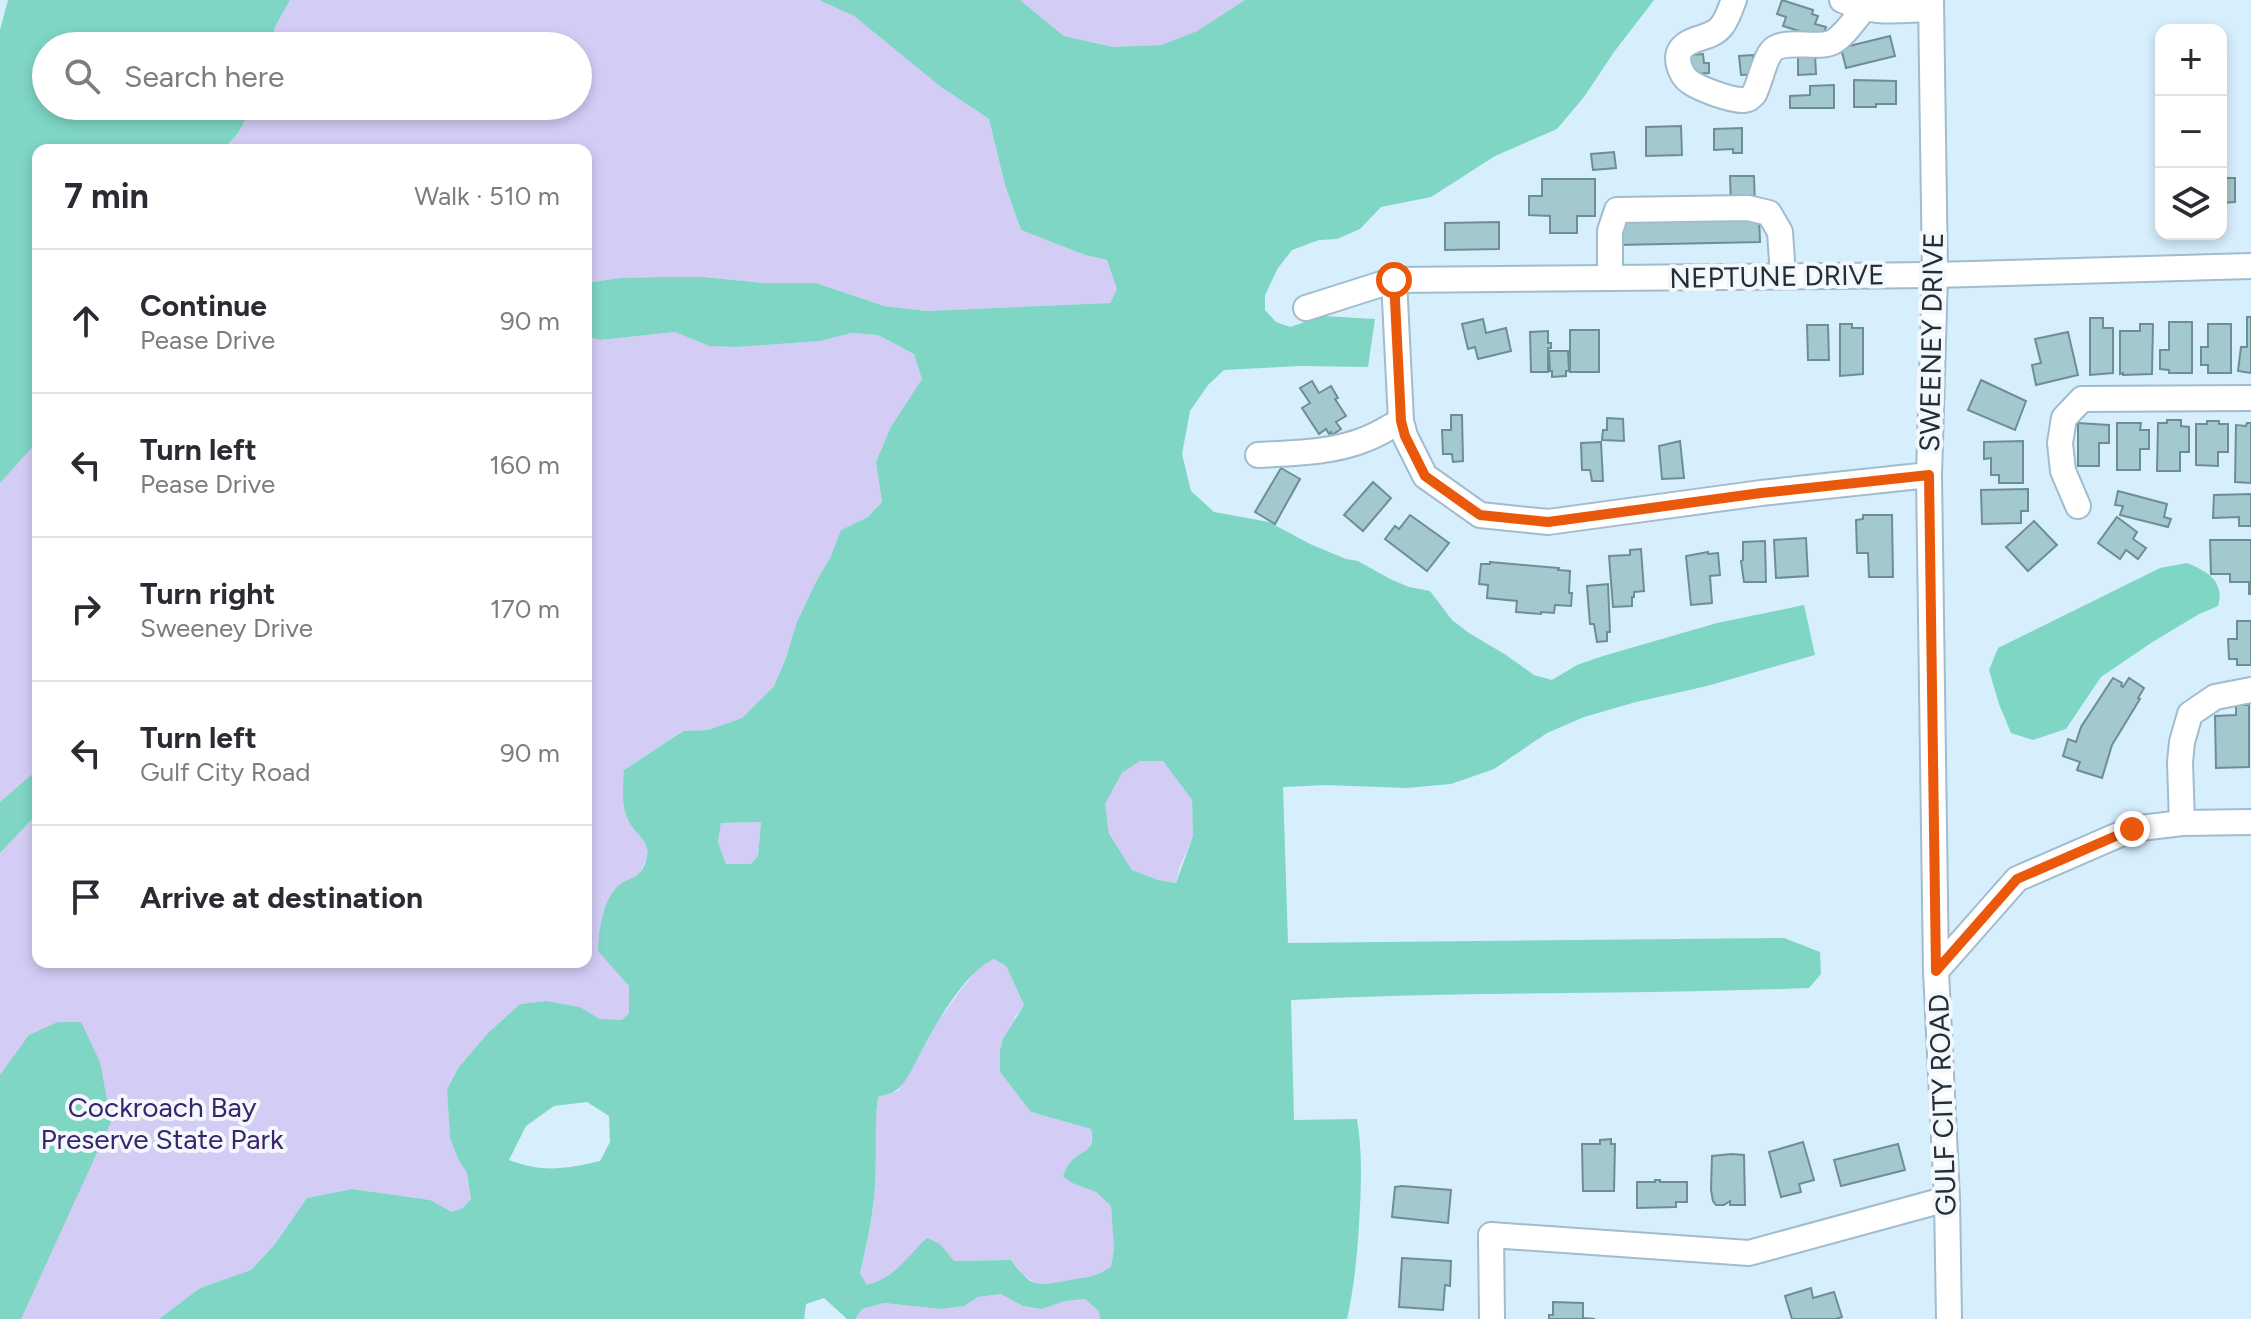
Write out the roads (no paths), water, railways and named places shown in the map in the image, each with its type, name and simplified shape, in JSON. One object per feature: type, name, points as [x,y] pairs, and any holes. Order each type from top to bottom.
[{"type":"street","points":[[1734,0],[1720,28],[1689,42],[1680,49],[1678,60],[1689,82],[1742,100],[1754,94],[1770,52],[1778,46],[1833,42],[1853,4],[1873,11],[1931,4]]},
{"type":"street","name":"SWEENEY DRIVE","points":[[1931,4],[1935,275],[1929,475],[1936,971]]},
{"type":"street","points":[[1610,278],[1610,231],[1617,210],[1748,208],[1769,213],[1780,232],[1783,276]]},
{"type":"street","name":"NEPTUNE DRIVE","points":[[1306,308],[1394,280],[1935,275],[2251,266]]},
{"type":"street","points":[[1394,280],[1401,421],[1405,436],[1425,476],[1480,515],[1548,522],[1761,493],[1929,475]]},
{"type":"street","points":[[2078,506],[2063,471],[2060,443],[2064,418],[2082,399],[2251,398]]},
{"type":"street","points":[[1258,455],[1312,452],[1346,446],[1369,439],[1401,421]]},
{"type":"street","points":[[2182,823],[2180,762],[2190,714],[2215,697],[2251,690]]},
{"type":"street","name":"GULF CITY ROAD","points":[[1949,1319],[1947,1199],[1936,971],[2017,879],[2132,829],[2182,823],[2251,822]]},
{"type":"street","points":[[1492,1319],[1491,1235],[1749,1253],[1947,1199]]},
{"type":"park label","name":"Cockroach Bay Preserve State Park","points":[[162,1123]]}]
